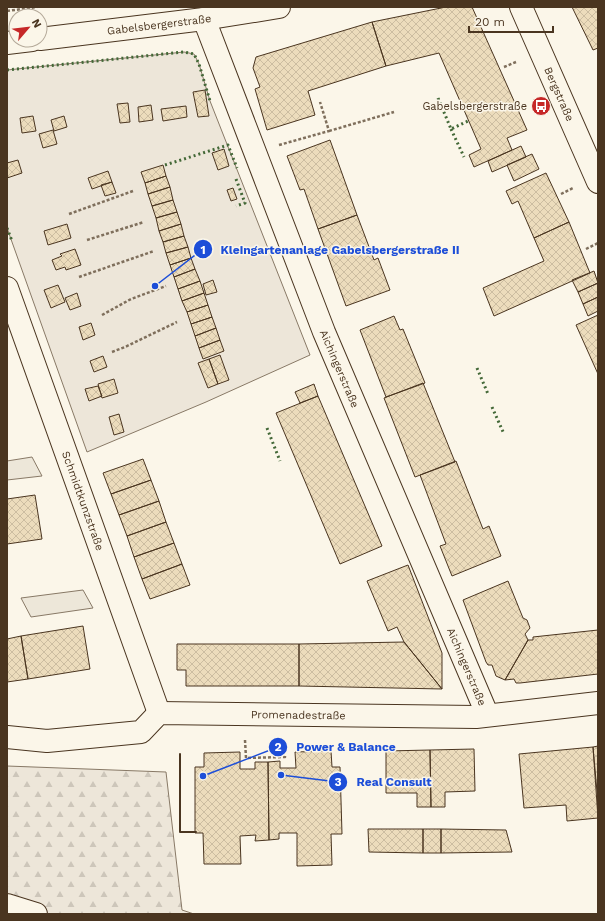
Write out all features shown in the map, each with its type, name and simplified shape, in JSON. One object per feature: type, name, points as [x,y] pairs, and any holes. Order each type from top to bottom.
[{"type":"street","name":"Gabelsbergerstraße","points":[[48,38],[204,19],[279,7]]},
{"type":"street","name":"Bergstraße","points":[[521,7],[598,182]]},
{"type":"street","name":"Aichingerstraße","points":[[204,19],[324,332],[487,714]]},
{"type":"street","name":"Schmidtkunzstraße","points":[[7,288],[159,713]]},
{"type":"street","name":"Promenadestraße","points":[[159,713],[476,717],[487,714],[598,703]]},
{"type":"street","points":[[7,736],[47,741],[141,732],[159,713]]},
{"type":"street","points":[[7,905],[36,914]]},
{"type":"path","points":[[7,11],[37,7]]},
{"type":"path","points":[[320,102],[329,131]]},
{"type":"path","points":[[256,152],[394,112]]},
{"type":"path","points":[[69,214],[133,191]]},
{"type":"path","points":[[86,240],[144,222]]},
{"type":"path","points":[[586,248],[598,243]]},
{"type":"path","points":[[79,277],[154,251]]},
{"type":"path","points":[[102,316],[131,299],[166,286]]},
{"type":"path","points":[[112,352],[177,322]]},
{"type":"path","points":[[245,715],[246,758],[285,757]]},
{"type":"green space","points":[[184,52],[194,54],[199,64],[210,101],[310,355],[206,402],[87,452],[7,228],[7,70]]},
{"type":"green space","points":[[7,766],[166,772],[182,910],[194,914],[36,914],[7,905]]},
{"type":"shaded area","points":[[32,457],[42,476],[7,480],[7,461]]},
{"type":"shaded area","points":[[83,590],[93,608],[31,617],[21,598]]},
{"type":"building","points":[[446,7],[472,7],[527,130],[507,138],[512,150],[474,167],[469,155],[481,149],[439,53],[386,66],[372,22]]},
{"type":"building","points":[[572,7],[598,7],[598,48],[593,50]]},
{"type":"building","points":[[372,22],[386,66],[308,91],[315,115],[267,130],[255,89],[260,87],[253,68],[256,57]]},
{"type":"building","points":[[205,90],[209,116],[198,117],[193,92]]},
{"type":"building","points":[[128,103],[130,122],[120,123],[117,104]]},
{"type":"building","points":[[151,105],[153,120],[139,122],[138,107]]},
{"type":"building","points":[[186,106],[187,117],[163,121],[161,109]]},
{"type":"building","points":[[33,116],[36,131],[22,133],[20,118]]},
{"type":"building","points":[[64,116],[67,127],[54,131],[51,120]]},
{"type":"building","points":[[53,130],[57,144],[43,148],[39,134]]},
{"type":"building","points":[[330,140],[357,215],[318,229],[304,189],[300,190],[287,156]]},
{"type":"building","points":[[521,146],[526,157],[492,172],[488,161]]},
{"type":"building","points":[[224,149],[229,166],[218,170],[212,153]]},
{"type":"building","points":[[532,154],[539,169],[514,181],[507,165]]},
{"type":"building","points":[[18,160],[22,173],[7,178],[7,163]]},
{"type":"building","points":[[163,165],[166,176],[145,183],[141,172]]},
{"type":"building","points":[[108,171],[112,182],[92,189],[88,178]]},
{"type":"building","points":[[546,173],[569,222],[534,238],[518,201],[512,204],[506,191]]},
{"type":"building","points":[[166,176],[170,187],[148,194],[145,183]]},
{"type":"building","points":[[112,182],[116,193],[105,196],[101,185]]},
{"type":"building","points":[[170,187],[173,200],[152,206],[148,194]]},
{"type":"building","points":[[233,188],[237,199],[231,201],[227,190]]},
{"type":"building","points":[[173,200],[177,212],[156,218],[152,206]]},
{"type":"building","points":[[177,212],[181,224],[159,231],[156,218]]},
{"type":"building","points":[[357,215],[374,260],[378,258],[390,290],[346,306],[318,229]]},
{"type":"building","points":[[569,222],[590,273],[494,316],[483,288],[544,261],[534,238]]},
{"type":"building","points":[[67,224],[71,238],[48,245],[44,231]]},
{"type":"building","points":[[181,224],[184,236],[163,242],[159,231]]},
{"type":"building","points":[[184,236],[188,247],[166,253],[163,242]]},
{"type":"building","points":[[188,247],[191,258],[170,265],[166,253]]},
{"type":"building","points":[[75,249],[81,265],[66,270],[65,267],[56,270],[52,260],[62,256],[60,254]]},
{"type":"building","points":[[191,258],[195,269],[174,277],[170,265]]},
{"type":"building","points":[[195,269],[200,281],[178,289],[174,277]]},
{"type":"building","points":[[594,271],[598,283],[578,292],[572,280]]},
{"type":"building","points":[[213,280],[217,292],[206,295],[203,284]]},
{"type":"building","points":[[200,281],[204,293],[182,301],[178,289]]},
{"type":"building","points":[[598,283],[598,297],[583,304],[578,292]]},
{"type":"building","points":[[58,285],[65,302],[51,308],[44,290]]},
{"type":"building","points":[[77,293],[81,306],[70,310],[65,298]]},
{"type":"building","points":[[204,293],[208,305],[187,312],[182,301]]},
{"type":"building","points":[[598,297],[598,311],[588,316],[583,304]]},
{"type":"building","points":[[208,305],[212,317],[191,324],[187,312]]},
{"type":"building","points":[[598,315],[598,374],[576,325]]},
{"type":"building","points":[[394,316],[400,330],[403,329],[425,383],[386,397],[360,330]]},
{"type":"building","points":[[212,317],[216,328],[195,336],[191,324]]},
{"type":"building","points":[[91,323],[95,335],[83,340],[79,327]]},
{"type":"building","points":[[216,328],[220,340],[199,348],[195,336]]},
{"type":"building","points":[[220,340],[224,351],[203,359],[199,348]]},
{"type":"building","points":[[220,355],[229,380],[218,384],[209,359]]},
{"type":"building","points":[[103,356],[107,367],[94,372],[90,361]]},
{"type":"building","points":[[209,359],[218,384],[208,388],[198,363]]},
{"type":"building","points":[[114,379],[118,393],[102,398],[98,384]]},
{"type":"building","points":[[423,383],[455,462],[415,477],[384,398]]},
{"type":"building","points":[[314,384],[318,396],[300,403],[295,392]]},
{"type":"building","points":[[98,386],[102,396],[89,401],[85,389]]},
{"type":"building","points":[[318,396],[382,546],[340,564],[276,413]]},
{"type":"building","points":[[119,414],[124,432],[114,435],[109,417]]},
{"type":"building","points":[[143,459],[151,480],[111,494],[103,473]]},
{"type":"building","points":[[456,461],[483,529],[489,526],[501,556],[452,576],[440,546],[446,544],[420,475]]},
{"type":"building","points":[[151,480],[159,501],[119,515],[111,494]]},
{"type":"building","points":[[35,495],[42,539],[7,544],[7,499]]},
{"type":"building","points":[[159,501],[166,522],[127,536],[119,515]]},
{"type":"building","points":[[166,522],[174,543],[134,557],[127,536]]},
{"type":"building","points":[[174,543],[182,564],[142,579],[134,557]]},
{"type":"building","points":[[182,564],[190,585],[150,599],[142,579]]},
{"type":"building","points":[[408,565],[442,653],[442,689],[404,642],[397,627],[388,631],[367,581]]},
{"type":"building","points":[[508,581],[523,618],[527,620],[530,628],[525,634],[528,640],[505,680],[496,676],[492,665],[488,665],[486,662],[463,600]]},
{"type":"building","points":[[83,626],[90,669],[28,679],[21,636]]},
{"type":"building","points":[[598,630],[598,674],[520,683],[516,683],[514,679],[505,680],[528,640],[533,640],[533,637]]},
{"type":"building","points":[[21,636],[28,679],[7,682],[7,639]]},
{"type":"building","points":[[404,642],[442,689],[299,686],[299,644]]},
{"type":"building","points":[[177,644],[299,644],[299,686],[186,686],[186,670],[177,670]]},
{"type":"building","points":[[598,746],[598,803],[593,747]]},
{"type":"building","points":[[593,747],[598,818],[567,821],[566,805],[524,808],[519,754]]},
{"type":"building","points":[[474,749],[475,791],[445,792],[445,807],[431,807],[430,750]]},
{"type":"building","points":[[430,750],[431,807],[417,807],[417,793],[386,793],[386,751]]},
{"type":"building","points":[[331,751],[332,767],[340,767],[342,834],[331,834],[332,865],[297,866],[297,833],[279,833],[279,839],[269,840],[268,762],[280,761],[280,768],[296,768],[295,752]]},
{"type":"building","points":[[240,752],[240,769],[255,769],[255,762],[268,762],[269,840],[255,841],[256,835],[240,836],[241,864],[204,864],[203,833],[195,833],[195,767],[204,767],[204,753]]},
{"type":"building","points":[[368,829],[423,829],[423,853],[369,852]]},
{"type":"building","points":[[423,829],[441,829],[441,853],[423,853]]},
{"type":"building","points":[[441,829],[506,830],[512,852],[441,853]]},
{"type":"hedge","points":[[7,70],[184,52],[194,54],[199,64],[210,101]]},
{"type":"hedge","points":[[438,98],[451,129],[468,121]]},
{"type":"hedge","points":[[451,129],[464,157]]},
{"type":"hedge","points":[[165,165],[228,145],[237,168]]},
{"type":"hedge","points":[[236,179],[245,203],[236,206]]},
{"type":"hedge","points":[[7,228],[12,241]]},
{"type":"hedge","points":[[477,368],[488,394]]},
{"type":"hedge","points":[[492,407],[504,434]]},
{"type":"hedge","points":[[267,428],[280,461]]},
{"type":"wall","points":[[180,754],[180,832],[196,832]]},
{"type":"place","name":"Gabelsbergerstraße","points":[[541,106]]},
{"type":"place","name":"Kleingartenanlage Gabelsbergerstraße II","points":[[155,286]]},
{"type":"place","name":"Real Consult","points":[[281,775]]},
{"type":"place","name":"Power & Balance","points":[[203,776]]}]
